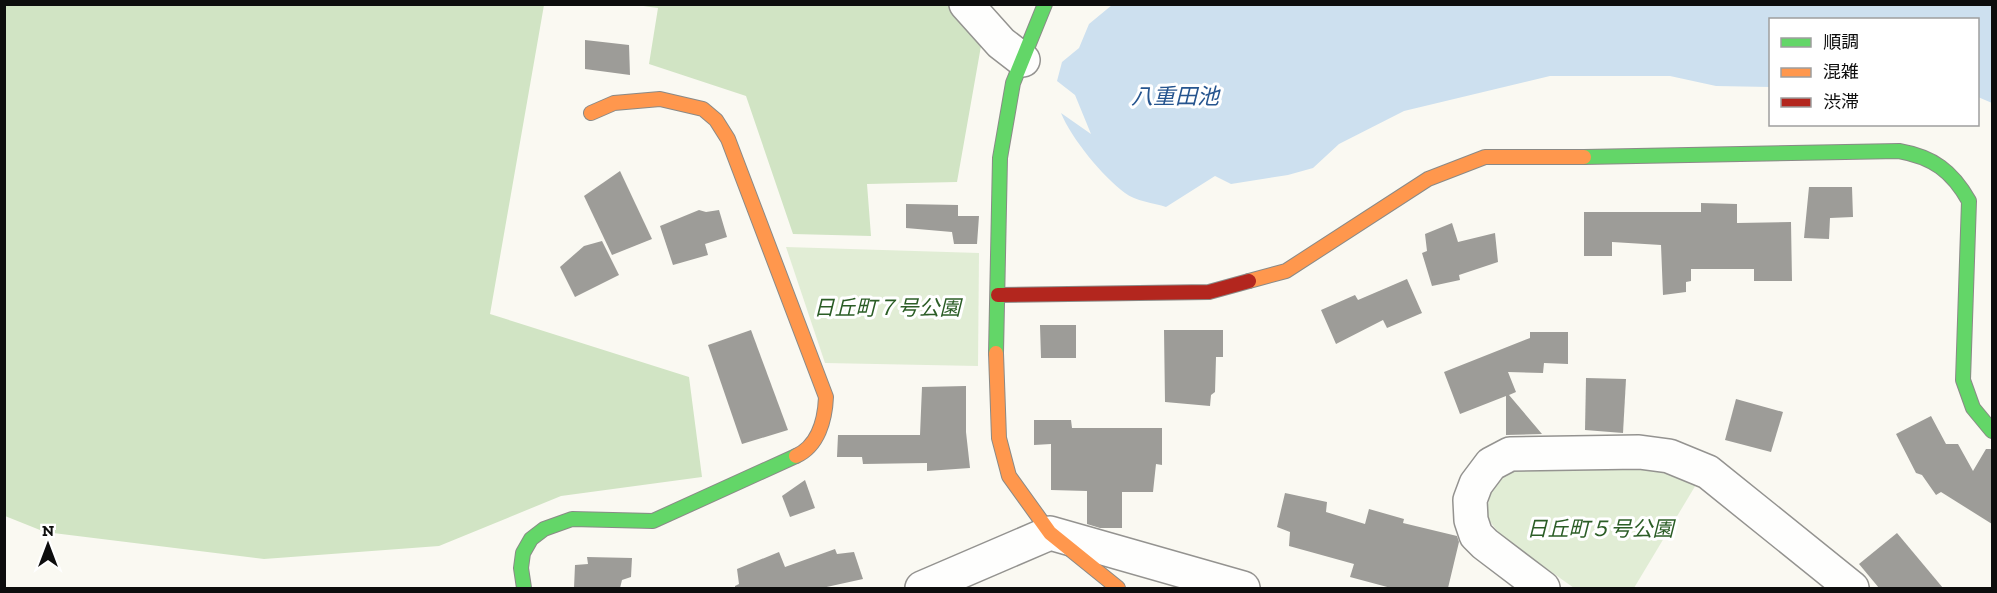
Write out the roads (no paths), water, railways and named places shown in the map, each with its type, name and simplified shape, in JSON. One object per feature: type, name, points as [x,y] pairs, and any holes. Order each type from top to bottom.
[{"type":"street","points":[[966,4],[1001,44],[1023,60]]},
{"type":"street","points":[[1045,4],[1013,83],[1000,158],[996,418],[1002,456],[1009,476],[1050,533],[1118,588]]},
{"type":"street","points":[[524,588],[521,568],[523,553],[531,539],[544,529],[572,519],[653,521],[802,453],[819,435],[826,410],[826,397],[745,182],[728,139],[716,120],[703,109],[660,99],[614,103],[591,113]]},
{"type":"street","points":[[998,295],[1209,292],[1287,271],[1428,179],[1485,157],[1627,157],[1899,151],[1915,153],[1939,164],[1957,179],[1969,201],[1963,380],[1968,401],[1980,419],[1992,430]]},
{"type":"street","points":[[1543,588],[1485,544],[1476,535],[1471,520],[1470,500],[1476,484],[1491,464],[1510,454],[1639,452],[1669,456],[1708,472],[1852,588]]},
{"type":"street","points":[[922,588],[1050,533],[1243,588]]},
{"type":"water","name":"八重田池","points":[[1112,5],[1992,5],[1992,103],[1979,97],[1979,18],[1769,18],[1769,87],[1716,86],[1670,76],[1550,76],[1404,111],[1339,144],[1313,168],[1288,175],[1231,184],[1215,176],[1166,207],[1134,198],[1116,186],[1080,145],[1061,113],[1091,134],[1075,95],[1057,81],[1062,62],[1079,48],[1089,24]]},
{"type":"park label","name":"日丘町７号公園","points":[[887,307]]},
{"type":"park label","name":"日丘町５号公園","points":[[1600,528]]}]
